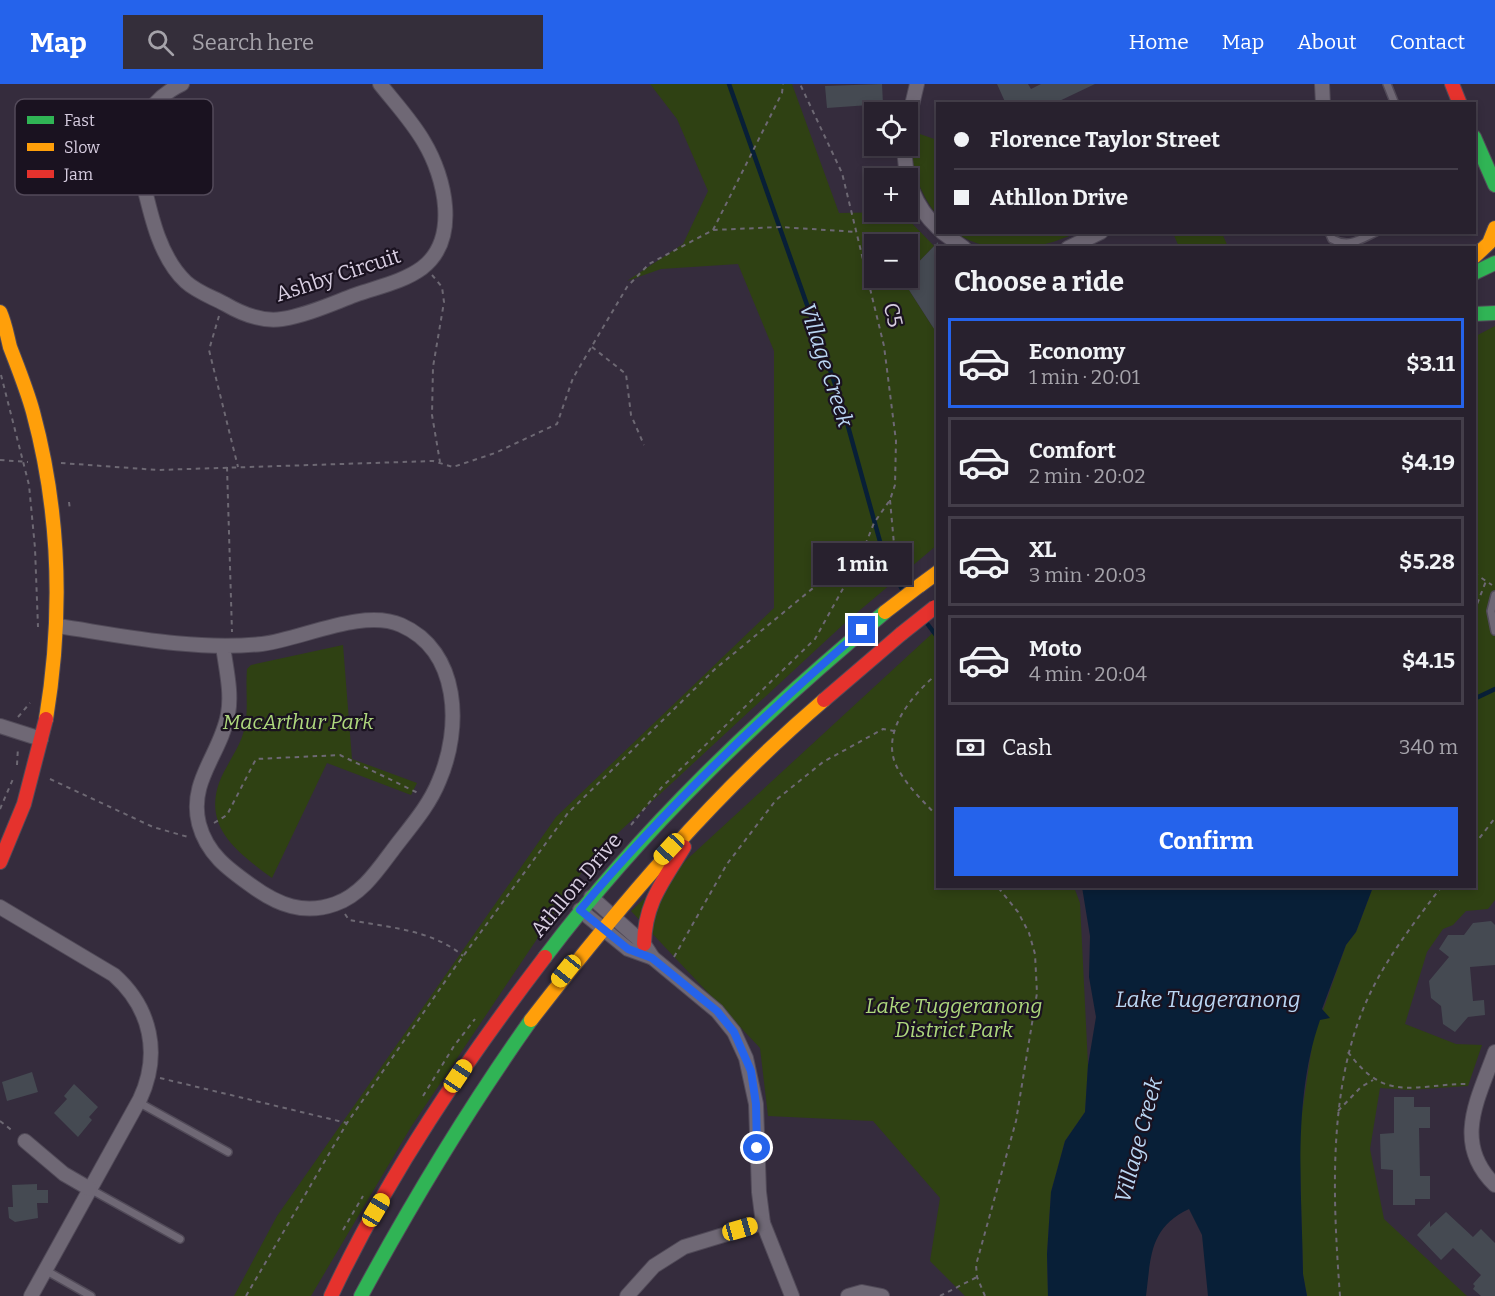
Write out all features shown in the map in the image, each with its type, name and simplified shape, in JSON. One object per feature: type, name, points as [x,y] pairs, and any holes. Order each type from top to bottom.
[{"type":"main road","points":[[1452,84],[1459,102]]},
{"type":"main road","points":[[1476,142],[1495,185]]},
{"type":"main road","points":[[1476,255],[1489,243],[1495,228]]},
{"type":"main road","points":[[1476,272],[1495,263]]},
{"type":"main road","points":[[1476,308],[1495,299]]},
{"type":"main road","points":[[0,312],[31,401],[49,484],[55,541],[58,626],[53,680],[31,787],[0,862]]},
{"type":"main road","points":[[1476,314],[1495,313]]},
{"type":"main road","name":"Athllon Drive","points":[[331,1296],[376,1210],[435,1110],[493,1024],[580,910],[647,832],[716,762],[787,695],[885,612],[936,573]]},
{"type":"main road","points":[[361,1296],[429,1171],[500,1062],[611,915],[702,814],[786,732],[936,607]]},
{"type":"main road","points":[[644,944],[643,924],[647,906],[675,864],[702,814]]},
{"type":"street","name":"Ashby Circuit","points":[[161,99],[171,89],[182,84]]},
{"type":"street","name":"Ashby Circuit","points":[[148,195],[162,245],[172,265],[193,288],[258,318],[279,319],[300,315],[411,276],[424,266],[443,237],[446,216],[441,183],[424,142],[380,84]]},
{"type":"street","points":[[913,102],[917,84]]},
{"type":"street","points":[[1322,84],[1323,102]]},
{"type":"street","points":[[904,156],[911,189],[921,207],[936,226]]},
{"type":"street","points":[[945,234],[961,246]]},
{"type":"street","points":[[1072,246],[1097,234]]},
{"type":"street","points":[[58,626],[228,646],[264,644],[357,622],[378,620],[398,624],[418,634],[439,656],[449,680],[453,715],[448,755],[430,798],[372,878],[356,893],[337,904],[317,909],[297,908],[270,899],[221,863],[210,849],[201,830],[196,800],[202,775],[222,734],[228,715],[228,646]]},
{"type":"street","points":[[0,726],[41,738]]},
{"type":"street","points":[[591,897],[644,944],[652,958]]},
{"type":"street","points":[[0,907],[114,975],[130,989],[142,1008],[149,1030],[148,1075],[138,1102],[31,1296]]},
{"type":"street","points":[[580,910],[628,949],[652,958],[666,969],[717,1011],[734,1032],[747,1058],[756,1104],[759,1192],[763,1223],[792,1296]]},
{"type":"street","points":[[1495,1052],[1472,1114],[1472,1143],[1477,1161],[1495,1185]]},
{"type":"street","points":[[26,1141],[64,1174],[90,1189]]},
{"type":"street","points":[[627,1296],[654,1266],[684,1247],[763,1223]]},
{"type":"street","points":[[848,1296],[869,1292],[882,1296]]},
{"type":"lane","points":[[1387,84],[1394,102]]},
{"type":"lane","points":[[1330,234],[1332,239],[1342,244],[1351,244],[1372,234]]},
{"type":"lane","points":[[1495,595],[1491,611],[1495,630]]},
{"type":"lane","points":[[138,1102],[228,1152]]},
{"type":"lane","points":[[90,1189],[180,1239]]},
{"type":"lane","points":[[45,1270],[91,1296]]},
{"type":"path","points":[[713,230],[782,93],[783,84]]},
{"type":"path","name":"C5","points":[[463,956],[568,813],[715,669],[841,565],[860,558],[874,523],[890,500],[895,485],[896,441],[884,346],[842,173],[800,84]]},
{"type":"path","points":[[62,463],[158,470],[433,461],[453,467],[495,453],[557,424],[573,378],[627,287],[649,264],[713,230],[780,227],[857,232]]},
{"type":"path","points":[[424,266],[442,287],[444,302],[433,367],[432,415],[440,463]]},
{"type":"path","points":[[223,303],[209,350],[238,467]]},
{"type":"path","points":[[591,347],[626,374],[630,415],[644,446]]},
{"type":"path","points":[[0,370],[29,485],[35,548],[38,634]]},
{"type":"path","points":[[227,467],[228,646]]},
{"type":"path","points":[[890,500],[896,566]]},
{"type":"path","points":[[1476,574],[1495,588]]},
{"type":"path","points":[[1476,607],[1486,581]]},
{"type":"path","points":[[936,675],[913,696],[899,717],[894,731],[894,760],[899,773],[936,815]]},
{"type":"path","points":[[0,809],[19,753],[12,724],[33,700]]},
{"type":"path","points":[[666,969],[696,922],[727,864],[776,800],[823,762],[883,729],[894,731]]},
{"type":"path","points":[[17,764],[153,826],[186,837],[227,815],[256,759],[340,755],[430,798]]},
{"type":"path","points":[[1476,842],[1495,818]]},
{"type":"path","points":[[985,1296],[977,1277],[976,1265],[1016,1121],[1037,993],[1035,954],[1029,933],[1018,912],[999,888]]},
{"type":"path","points":[[1340,1296],[1336,1174],[1338,1111],[1348,1052],[1367,1000],[1388,960],[1441,888]]},
{"type":"path","points":[[246,1296],[347,1123],[463,956],[448,943],[406,930],[349,920],[337,904]]},
{"type":"path","points":[[1348,1052],[1373,1080],[1407,1088],[1472,1084],[1481,1090]]},
{"type":"path","points":[[148,1075],[347,1123]]},
{"type":"path","points":[[1338,1111],[1361,1087],[1373,1080]]},
{"type":"path","points":[[0,1121],[26,1141]]},
{"type":"path","points":[[940,1296],[977,1277]]},
{"type":"green space","points":[[650,84],[792,84],[839,213],[864,213],[864,222],[911,222],[934,246],[918,263],[918,234],[864,234],[864,288],[908,288],[932,326],[936,328],[936,546],[846,622],[592,857],[411,1127],[311,1296],[234,1296],[277,1216],[556,817],[774,608],[774,351],[738,264],[661,269],[627,281],[683,244],[708,191],[677,119]]},
{"type":"green space","points":[[918,133],[936,140],[936,214],[925,198],[918,182],[918,168],[914,168],[912,156],[918,156]]},
{"type":"green space","points":[[958,234],[1074,234],[1035,246],[985,246]]},
{"type":"green space","points":[[1173,234],[1222,234],[1228,246],[1179,246]]},
{"type":"green space","points":[[1495,326],[1495,900],[1488,909],[1466,911],[1453,925],[1443,929],[1427,952],[1405,1024],[1456,1044],[1482,1045],[1468,1086],[1410,1090],[1380,1088],[1370,1149],[1384,1219],[1467,1296],[1307,1296],[1303,1274],[1299,1133],[1313,1039],[1346,945],[1356,932],[1373,888],[1476,888],[1476,336]]},
{"type":"green space","name":"Lake Tuggeranong District Park","points":[[936,630],[936,888],[1074,888],[1080,903],[1088,1065],[1085,1112],[1065,1141],[1051,1192],[1047,1254],[1048,1296],[965,1296],[930,1261],[940,1198],[873,1121],[768,1116],[760,1048],[631,911]]},
{"type":"green space","name":"MacArthur Park","points":[[343,645],[352,759],[417,783],[411,795],[327,763],[272,878],[237,850],[220,827],[216,814],[215,799],[219,783],[240,743],[244,728],[247,712],[247,669],[251,665]]},
{"type":"water","name":"Lake Tuggeranong","points":[[1082,888],[1373,888],[1356,932],[1346,945],[1322,1009],[1330,1018],[1320,1020],[1305,1082],[1301,1178],[1303,1274],[1307,1296],[1208,1296],[1202,1235],[1189,1209],[1166,1225],[1154,1245],[1146,1296],[1048,1296],[1047,1254],[1051,1192],[1065,1141],[1085,1112],[1088,1065],[1096,1017],[1089,977],[1090,936]]},
{"type":"building","points":[[882,84],[883,102],[864,102],[864,105],[827,108],[825,86]]},
{"type":"building","points":[[997,84],[1028,84],[1031,89],[1041,84],[1095,84],[1057,102],[1005,102]]},
{"type":"building","points":[[938,242],[936,246],[936,332],[908,288],[918,288],[918,263]]},
{"type":"building","points":[[1491,921],[1495,925],[1495,965],[1470,967],[1473,1001],[1484,1000],[1485,1015],[1468,1017],[1455,1032],[1443,1024],[1441,1006],[1431,998],[1429,981],[1449,957],[1439,949],[1448,935],[1464,935],[1473,923]]},
{"type":"building","points":[[32,1072],[38,1092],[7,1101],[2,1082]]},
{"type":"building","points":[[74,1084],[98,1107],[89,1117],[92,1120],[78,1137],[54,1113],[67,1099],[64,1096]]},
{"type":"building","points":[[1394,1097],[1414,1097],[1414,1107],[1430,1107],[1430,1128],[1419,1128],[1420,1176],[1430,1176],[1430,1199],[1415,1199],[1415,1205],[1393,1205],[1393,1170],[1381,1169],[1380,1134],[1394,1133]]},
{"type":"building","points":[[37,1184],[37,1190],[48,1190],[48,1203],[37,1203],[38,1218],[15,1222],[9,1218],[8,1207],[13,1207],[12,1185]]},
{"type":"building","points":[[1446,1212],[1473,1237],[1481,1229],[1495,1243],[1495,1296],[1481,1296],[1473,1289],[1475,1286],[1473,1284],[1481,1275],[1453,1248],[1441,1260],[1417,1235],[1430,1221],[1430,1227]]},
{"type":"waterway","name":"Village Creek","points":[[729,84],[841,401],[884,556],[903,591]]},
{"type":"waterway","name":"Village Creek","points":[[926,622],[936,635]]},
{"type":"waterway","points":[[1476,698],[1495,689]]},
{"type":"traffic: fast","points":[[1476,142],[1495,185]]},
{"type":"traffic: fast","points":[[1476,272],[1495,263]]},
{"type":"traffic: fast","points":[[1476,314],[1495,313]]},
{"type":"traffic: fast","points":[[545,957],[622,863],[705,775],[793,692],[885,612]]},
{"type":"traffic: fast","points":[[361,1296],[442,1155],[531,1020]]},
{"type":"traffic: slow","points":[[1476,255],[1489,243],[1495,228]]},
{"type":"traffic: slow","points":[[0,312],[33,412],[49,488],[56,564],[56,603],[55,642],[46,719]]},
{"type":"traffic: slow","points":[[919,586],[936,573]]},
{"type":"traffic: slow","points":[[885,612],[919,586]]},
{"type":"traffic: slow","points":[[531,1020],[634,893],[706,812],[744,773],[824,700]]},
{"type":"traffic: jam","points":[[1452,84],[1459,102]]},
{"type":"traffic: jam","points":[[901,634],[935,607]]},
{"type":"traffic: jam","points":[[824,700],[901,634]]},
{"type":"traffic: jam","points":[[0,862],[24,804],[46,719]]},
{"type":"traffic: jam","points":[[644,944],[648,916],[656,893],[684,847]]},
{"type":"traffic: jam","points":[[331,1296],[377,1207],[429,1121],[485,1038],[545,957]]},
{"type":"route","points":[[757,1148],[756,1104],[751,1071],[734,1032],[717,1011],[652,958],[628,949],[580,910],[647,832],[716,762],[787,695],[862,630]]}]
